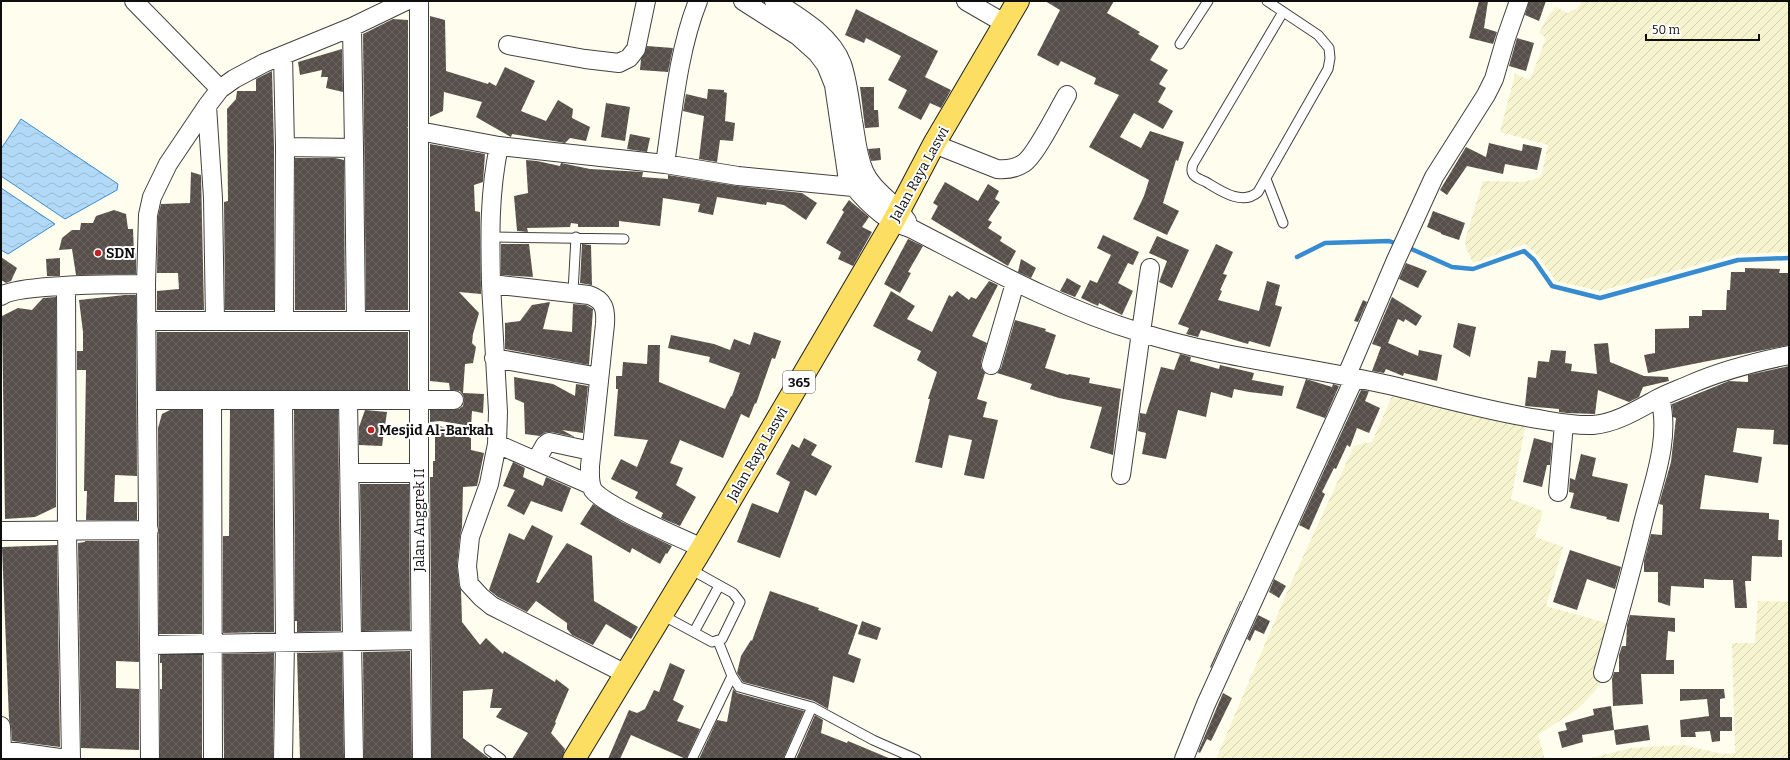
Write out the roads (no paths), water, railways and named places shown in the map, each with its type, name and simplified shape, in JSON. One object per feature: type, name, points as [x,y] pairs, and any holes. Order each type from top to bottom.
[{"type":"main road","name":"Jalan Raya Laswi","points":[[576,758],[901,220],[934,144],[1004,22],[1018,1]]},
{"type":"street","points":[[134,1],[220,89]]},
{"type":"street","points":[[150,759],[146,284],[148,215],[152,196],[168,164],[220,89],[234,79],[264,63],[352,27],[406,1]]},
{"type":"street","name":"Jalan Anggrek II","points":[[419,1],[419,472],[422,759]]},
{"type":"street","points":[[508,45],[585,59],[619,62],[629,58],[636,49],[646,1]]},
{"type":"street","points":[[665,164],[676,90],[687,38],[698,1]]},
{"type":"street","points":[[743,1],[798,36],[818,53],[826,65],[834,85],[846,164],[850,180],[854,187],[873,206],[1015,282],[1085,314],[1140,333],[1224,353],[1388,385],[1503,414],[1564,424],[1581,425],[1604,423],[1622,417],[1660,398],[1717,373],[1743,365],[1789,355]]},
{"type":"street","points":[[774,1],[815,29],[833,47],[841,62],[847,82],[857,145],[864,172],[901,220]]},
{"type":"street","points":[[966,1],[1004,22]]},
{"type":"street","points":[[1184,759],[1206,704],[1350,378],[1396,260],[1434,177],[1486,95],[1494,78],[1519,1]]},
{"type":"street","points":[[352,27],[356,321]]},
{"type":"street","points":[[283,55],[285,147],[284,321]]},
{"type":"street","points":[[934,144],[997,168],[1007,170],[1015,168],[1030,158],[1067,95]]},
{"type":"street","points":[[207,106],[213,198],[215,321]]},
{"type":"street","points":[[419,130],[499,146],[665,164],[738,176],[854,187]]},
{"type":"street","points":[[499,146],[491,193],[490,237],[494,358],[498,412],[497,444],[489,484],[470,537],[467,566],[469,584],[492,606],[626,674]]},
{"type":"street","points":[[285,147],[354,148]]},
{"type":"street","points":[[1122,474],[1150,268]]},
{"type":"street","points":[[991,364],[1015,282]]},
{"type":"street","points":[[1,296],[17,290],[66,286],[146,284]]},
{"type":"street","points":[[491,284],[573,292],[595,297],[600,300],[605,308],[605,324],[591,451],[591,484]]},
{"type":"street","points":[[66,286],[67,531],[71,759]]},
{"type":"street","points":[[146,321],[419,321]]},
{"type":"street","points":[[494,358],[598,377]]},
{"type":"street","points":[[1603,673],[1625,594],[1661,452],[1664,418],[1660,398]]},
{"type":"street","points":[[147,400],[454,400]]},
{"type":"street","points":[[212,400],[213,759]]},
{"type":"street","points":[[283,400],[285,642],[283,759]]},
{"type":"street","points":[[348,400],[354,759]]},
{"type":"street","points":[[1558,492],[1564,424]]},
{"type":"street","points":[[536,461],[549,442],[591,451]]},
{"type":"street","points":[[497,444],[591,484],[598,494],[610,503],[702,548]]},
{"type":"street","points":[[350,472],[419,472]]},
{"type":"street","points":[[1,531],[149,530]]},
{"type":"street","points":[[150,645],[420,640]]},
{"type":"street","points":[[1,726],[1,753],[67,759]]},
{"type":"lane","points":[[1180,44],[1208,1]]},
{"type":"lane","points":[[1267,1],[1322,38],[1329,48],[1330,58],[1328,69],[1320,85],[1266,179],[1254,195],[1245,198],[1236,197],[1219,190],[1195,176],[1192,172],[1192,167],[1198,154],[1283,12]]},
{"type":"lane","points":[[1266,179],[1283,223]]},
{"type":"lane","points":[[490,237],[576,237],[624,239]]},
{"type":"lane","points":[[573,292],[576,237]]},
{"type":"lane","points":[[662,614],[712,642],[722,638],[726,632],[740,602],[733,593],[690,568]]},
{"type":"lane","points":[[694,632],[719,586]]},
{"type":"lane","points":[[718,640],[732,676],[739,686],[812,707],[872,740],[916,759]]},
{"type":"lane","points":[[692,759],[732,676]]},
{"type":"lane","points":[[789,759],[812,707]]},
{"type":"lane","points":[[489,750],[501,759]]},
{"type":"water","points":[[21,119],[118,184],[117,190],[65,219],[1,176],[1,149]]},
{"type":"water","points":[[1,188],[55,224],[8,254],[1,250]]},
{"type":"waterway","points":[[1297,257],[1325,243],[1389,241],[1400,245]]},
{"type":"waterway","points":[[1407,247],[1452,267],[1473,269],[1524,251],[1534,260],[1552,286],[1600,298],[1738,260],[1789,258]]},
{"type":"place","name":"SDN","points":[[98,253]]},
{"type":"place","name":"Mesjid Al-Barkah","points":[[371,430]]}]
